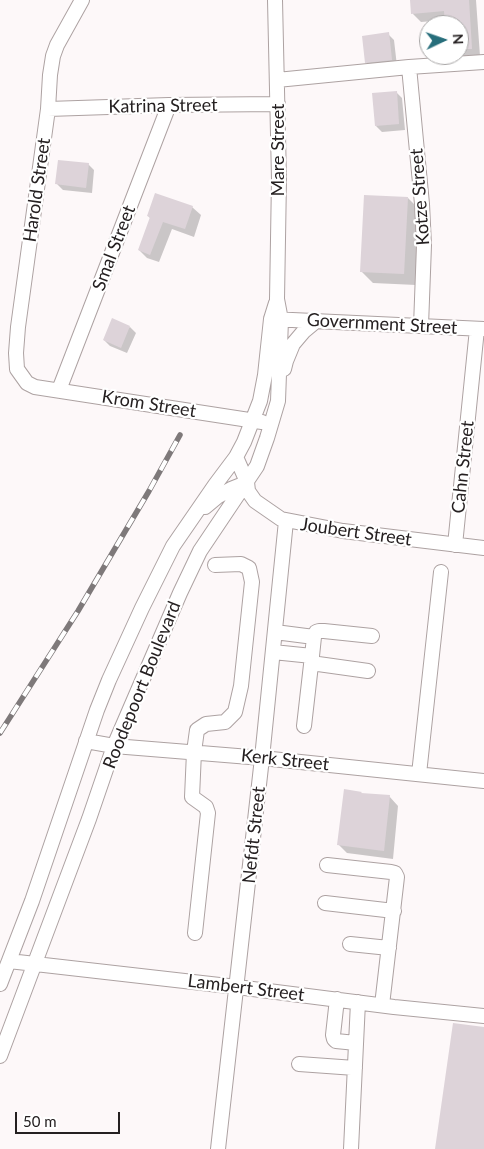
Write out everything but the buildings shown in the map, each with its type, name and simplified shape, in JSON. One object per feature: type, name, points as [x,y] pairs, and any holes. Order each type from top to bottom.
[{"type":"street","name":"Harold Street","points":[[27,383],[16,362],[16,342],[48,109],[50,75],[53,56],[82,0]]},
{"type":"street","name":"Mare Street","points":[[275,0],[279,179],[276,320]]},
{"type":"street","points":[[277,80],[484,62]]},
{"type":"street","name":"Kotze Street","points":[[409,68],[422,204],[424,245],[422,326]]},
{"type":"street","name":"Katrina Street","points":[[48,109],[278,104]]},
{"type":"street","name":"Smal Street","points":[[59,390],[169,105]]},
{"type":"street","name":"Government Street","points":[[276,320],[480,329]]},
{"type":"street","name":"Roodepoort Boulevard","points":[[0,1056],[89,819],[114,746],[180,593],[200,551],[257,466],[278,401],[276,320]]},
{"type":"street","name":"Roodepoort Boulevard","points":[[0,984],[38,883],[86,741],[110,680],[142,608],[173,546],[236,457],[260,401],[276,320]]},
{"type":"street","points":[[278,401],[286,361],[293,344],[316,321]]},
{"type":"street","name":"Cahn Street","points":[[455,545],[480,329]]},
{"type":"street","name":"Krom Street","points":[[27,383],[35,387],[271,424]]},
{"type":"street","name":"Joubert Street","points":[[236,457],[247,482],[248,491],[255,501],[276,517],[286,521],[343,531],[484,548]]},
{"type":"street","points":[[194,516],[218,497],[247,482]]},
{"type":"street","name":"Nefdt Street","points":[[218,1149],[262,758],[286,521]]},
{"type":"street","points":[[195,933],[208,813],[206,807],[192,797],[196,730],[206,724],[225,722],[235,712],[241,686],[252,582],[249,568],[241,564],[216,565]]},
{"type":"street","points":[[419,774],[441,572]]},
{"type":"street","points":[[304,726],[316,632],[319,630],[372,636]]},
{"type":"street","points":[[275,632],[314,637]]},
{"type":"street","points":[[273,652],[368,672]]},
{"type":"street","name":"Kerk Street","points":[[86,741],[114,746],[262,758],[484,781]]},
{"type":"street","points":[[327,865],[394,873],[397,878],[382,1005]]},
{"type":"street","points":[[325,903],[394,911]]},
{"type":"street","points":[[350,944],[389,948]]},
{"type":"street","name":"Lambert Street","points":[[8,961],[484,1016]]},
{"type":"street","points":[[337,999],[334,1039],[336,1041],[356,1042]]},
{"type":"street","points":[[351,1149],[358,1002]]},
{"type":"street","points":[[299,1064],[355,1068]]},
{"type":"railway","points":[[0,733],[78,611],[180,435]]}]
